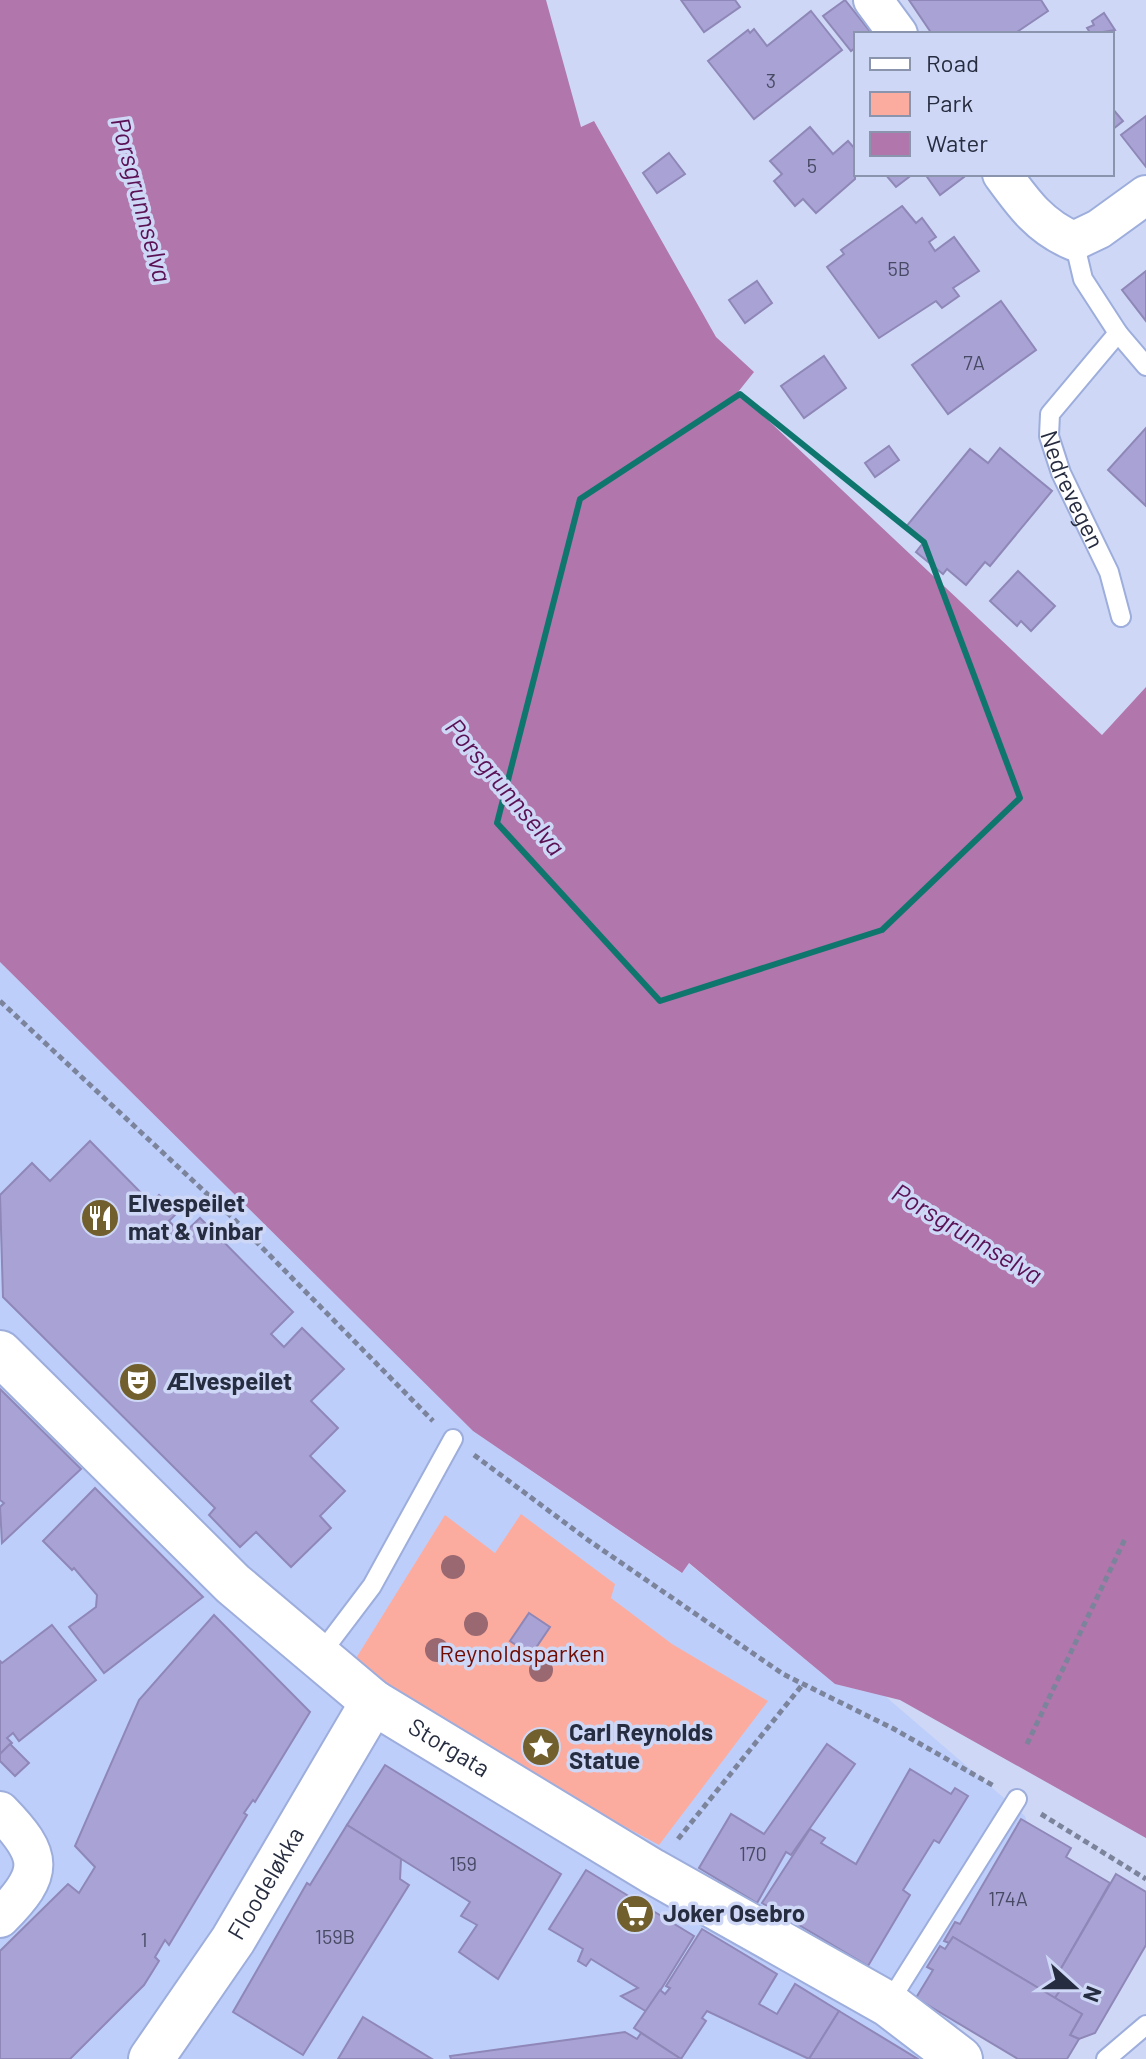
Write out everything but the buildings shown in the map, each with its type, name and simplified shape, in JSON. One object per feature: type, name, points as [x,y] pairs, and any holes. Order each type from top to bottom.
[{"type":"street","points":[[873,0],[897,32]]},
{"type":"street","points":[[1003,176],[1032,215],[1056,234],[1074,241],[1099,229],[1146,195]]},
{"type":"street","name":"Storgata","points":[[0,1353],[233,1584],[373,1702],[652,1871],[888,2004],[960,2059]]},
{"type":"street","name":"Floodeløkka","points":[[151,2059],[241,1927],[373,1702]]},
{"type":"street","points":[[0,1811],[23,1835],[35,1860],[35,1872],[21,1897],[0,1918]]},
{"type":"lane","points":[[1074,241],[1083,279],[1118,333],[1146,366]]},
{"type":"lane","name":"Nedrevegen","points":[[1118,333],[1050,414],[1049,436],[1061,473],[1109,572],[1121,617]]},
{"type":"lane","points":[[319,1656],[372,1586],[453,1439]]},
{"type":"lane","points":[[888,2004],[1017,1799]]},
{"type":"lane","points":[[1106,2059],[1146,2025]]},
{"type":"path","points":[[0,1001],[233,1218],[453,1439],[710,1627],[803,1684],[894,1729],[1017,1799],[1146,1879]]},
{"type":"path","points":[[1027,1744],[1125,1539]]},
{"type":"path","points":[[652,1871],[803,1684]]},
{"type":"highlighted area","points":[[740,394],[924,542],[1020,798],[882,930],[660,1001],[497,823],[580,499]]},
{"type":"shaded area","points":[[0,962],[473,1431],[681,1573],[688,1563],[835,1684],[885,1696],[1025,1816],[1052,1900],[1029,1958],[922,2059],[0,2059]]},
{"type":"green space","name":"Reynoldsparken","points":[[521,1514],[615,1584],[611,1598],[672,1644],[768,1701],[659,1845],[345,1676],[445,1515],[495,1553]]},
{"type":"water","name":"Porsgrunnselva","points":[[0,0],[546,0],[581,127],[594,121],[716,337],[754,372],[738,392],[1102,735],[1146,687],[1146,1838],[900,1700],[835,1684],[689,1563],[682,1573],[473,1431],[0,962]]},
{"type":"place","name":"Elvespeilet mat & vinbar","points":[[100,1218]]},
{"type":"place","name":"Ælvespeilet","points":[[138,1382]]},
{"type":"place","name":"Carl Reynolds Statue","points":[[541,1747]]},
{"type":"place","name":"Joker Osebro","points":[[635,1914]]}]
